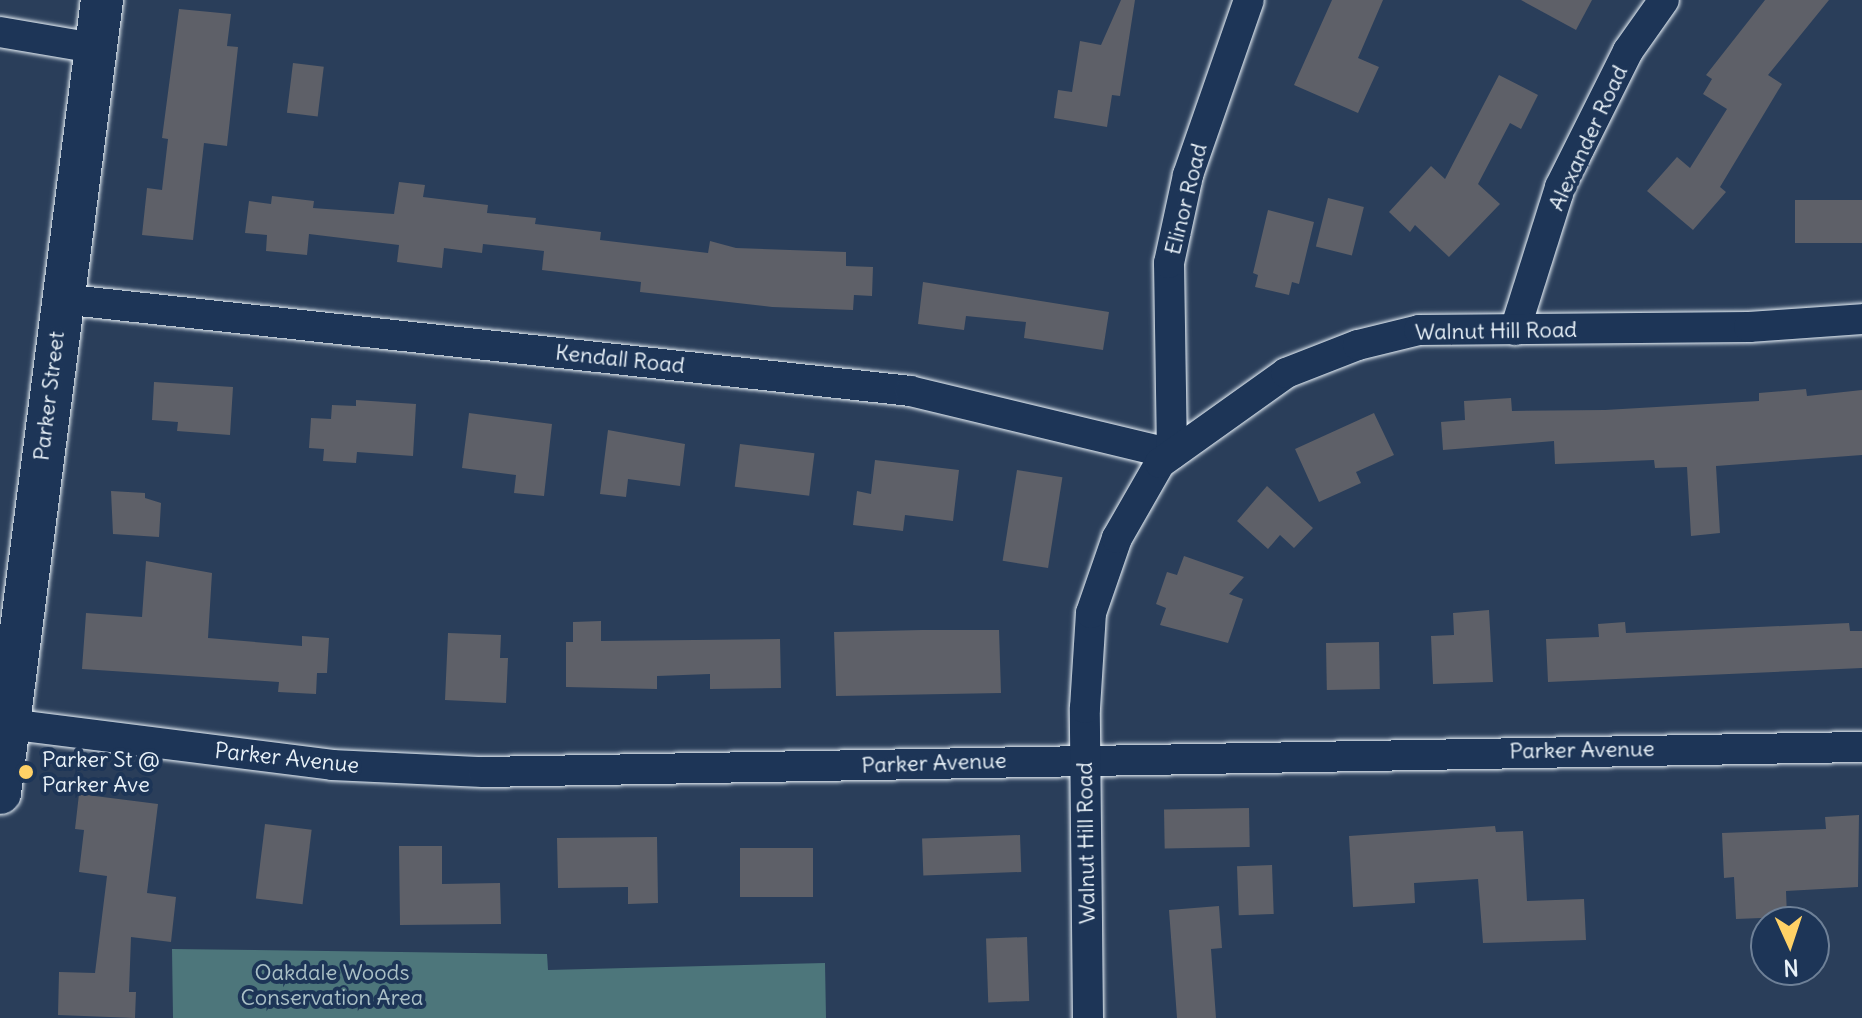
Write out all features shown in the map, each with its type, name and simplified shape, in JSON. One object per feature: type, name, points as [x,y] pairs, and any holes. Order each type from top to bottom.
[{"type":"main road","name":"Parker Street","points":[[0,793],[61,299],[102,0]]},
{"type":"street","name":"Elinor Road","points":[[1172,454],[1169,263],[1188,175],[1249,0]]},
{"type":"street","name":"Alexander Road","points":[[1515,330],[1560,187],[1628,51],[1664,0]]},
{"type":"street","points":[[0,32],[94,48]]},
{"type":"street","name":"Kendall Road","points":[[61,299],[910,391],[1172,454]]},
{"type":"street","name":"Walnut Hill Road","points":[[1088,1018],[1085,759],[1091,613],[1117,538],[1160,463],[1286,373],[1358,345],[1419,330],[1749,327],[1862,319]]},
{"type":"street","name":"Parker Avenue","points":[[8,724],[332,765],[483,772],[1862,747]]},
{"type":"green space","name":"Oakdale Woods Conservation Area","points":[[172,949],[547,954],[548,970],[825,963],[826,1018],[173,1018]]},
{"type":"building","points":[[1121,0],[1135,0],[1120,96],[1112,95],[1107,127],[1054,118],[1058,90],[1072,92],[1080,41],[1101,45]]},
{"type":"building","points":[[1332,0],[1383,0],[1358,58],[1379,67],[1358,113],[1294,85]]},
{"type":"building","points":[[1521,0],[1592,0],[1576,30]]},
{"type":"building","points":[[1765,0],[1829,0],[1768,75],[1782,84],[1720,187],[1726,192],[1693,230],[1647,191],[1677,157],[1690,168],[1727,109],[1703,94],[1712,79],[1706,75]]},
{"type":"building","points":[[179,9],[231,14],[227,46],[238,47],[227,146],[204,143],[193,240],[142,235],[147,188],[162,190],[168,139],[162,138]]},
{"type":"building","points":[[293,63],[324,67],[318,116],[287,113]]},
{"type":"building","points":[[1499,75],[1538,95],[1521,129],[1510,123],[1478,184],[1500,204],[1449,257],[1415,225],[1410,232],[1389,212],[1431,166],[1445,179]]},
{"type":"building","points":[[399,182],[425,185],[423,197],[488,205],[487,213],[536,218],[535,224],[601,232],[600,240],[708,253],[710,241],[736,248],[846,252],[846,266],[873,267],[872,296],[854,295],[853,310],[772,307],[640,292],[641,282],[542,270],[544,251],[483,244],[482,253],[444,248],[442,268],[397,262],[399,245],[309,234],[307,255],[266,251],[267,235],[245,233],[249,201],[271,204],[272,196],[314,201],[313,208],[394,214]]},
{"type":"building","points":[[1328,198],[1364,207],[1352,255],[1316,247]]},
{"type":"building","points":[[1795,200],[1862,200],[1862,243],[1795,243]]},
{"type":"building","points":[[1268,210],[1314,222],[1299,284],[1292,282],[1289,295],[1255,287],[1258,275],[1253,273]]},
{"type":"building","points":[[923,282],[1109,312],[1103,350],[1024,338],[1026,322],[966,316],[964,330],[918,324]]},
{"type":"building","points":[[154,382],[233,387],[230,435],[177,431],[178,422],[152,420]]},
{"type":"building","points":[[1806,389],[1807,396],[1862,390],[1862,455],[1716,466],[1720,533],[1691,536],[1687,467],[1655,468],[1654,460],[1555,464],[1554,441],[1443,450],[1441,422],[1465,420],[1464,401],[1511,398],[1512,411],[1605,410],[1759,401],[1759,393]]},
{"type":"building","points":[[356,400],[416,404],[413,456],[357,452],[356,463],[323,461],[324,449],[309,448],[311,418],[331,419],[332,405],[356,406]]},
{"type":"building","points":[[469,413],[552,424],[544,496],[514,493],[516,475],[462,468]]},
{"type":"building","points":[[1374,413],[1394,455],[1356,472],[1361,483],[1319,502],[1295,449]]},
{"type":"building","points":[[608,430],[685,444],[680,486],[628,479],[626,497],[600,494]]},
{"type":"building","points":[[740,444],[814,453],[809,496],[735,487]]},
{"type":"building","points":[[875,460],[959,470],[953,521],[905,515],[903,531],[853,525],[857,491],[871,494]]},
{"type":"building","points":[[1017,470],[1062,477],[1048,568],[1003,561]]},
{"type":"building","points":[[1267,486],[1313,528],[1294,548],[1280,535],[1268,549],[1237,521]]},
{"type":"building","points":[[111,491],[145,493],[145,498],[161,503],[159,537],[113,534]]},
{"type":"building","points":[[1184,556],[1244,577],[1229,594],[1243,599],[1228,643],[1160,625],[1166,608],[1156,604],[1167,572],[1177,575]]},
{"type":"building","points":[[146,561],[212,573],[208,638],[302,646],[302,636],[329,638],[327,673],[317,673],[316,694],[278,692],[279,682],[82,669],[86,613],[142,617]]},
{"type":"building","points":[[1489,610],[1493,682],[1433,684],[1431,636],[1454,635],[1453,613]]},
{"type":"building","points":[[601,621],[601,641],[780,639],[781,688],[710,689],[710,674],[657,676],[657,689],[566,687],[566,642],[573,642],[573,622]]},
{"type":"building","points":[[1625,622],[1626,633],[1849,623],[1850,631],[1862,631],[1862,668],[1548,682],[1546,639],[1599,637],[1598,624]]},
{"type":"building","points":[[999,630],[1001,693],[836,696],[834,632]]},
{"type":"building","points":[[448,633],[501,635],[500,658],[508,658],[506,703],[445,700]]},
{"type":"building","points":[[1379,642],[1380,689],[1327,690],[1326,643]]},
{"type":"building","points":[[79,794],[158,804],[147,893],[176,897],[171,942],[131,937],[129,992],[136,992],[135,1018],[58,1015],[59,972],[95,973],[107,876],[79,872],[84,830],[75,829]]},
{"type":"building","points":[[1249,808],[1250,847],[1165,848],[1164,809]]},
{"type":"building","points":[[1859,815],[1858,887],[1786,891],[1787,906],[1750,906],[1750,918],[1736,919],[1734,877],[1724,878],[1722,833],[1826,829],[1825,817]]},
{"type":"building","points":[[265,824],[312,830],[303,904],[256,898]]},
{"type":"building","points":[[1495,826],[1496,832],[1523,831],[1527,901],[1584,899],[1586,940],[1483,943],[1478,879],[1414,883],[1415,903],[1353,907],[1349,836]]},
{"type":"building","points":[[1020,835],[1021,872],[923,875],[922,838]]},
{"type":"building","points":[[657,837],[658,903],[628,904],[628,887],[558,888],[557,838]]},
{"type":"building","points":[[399,846],[442,846],[442,884],[500,883],[501,924],[400,925]]},
{"type":"building","points":[[740,848],[813,848],[813,897],[740,897]]},
{"type":"building","points":[[1272,865],[1274,914],[1239,915],[1237,866]]},
{"type":"building","points":[[1219,906],[1222,948],[1211,949],[1216,1018],[1177,1018],[1169,910]]},
{"type":"building","points":[[1027,937],[1029,1001],[988,1002],[986,938]]},
{"type":"place","name":"Parker St @ Parker Ave","points":[[26,772]]}]
